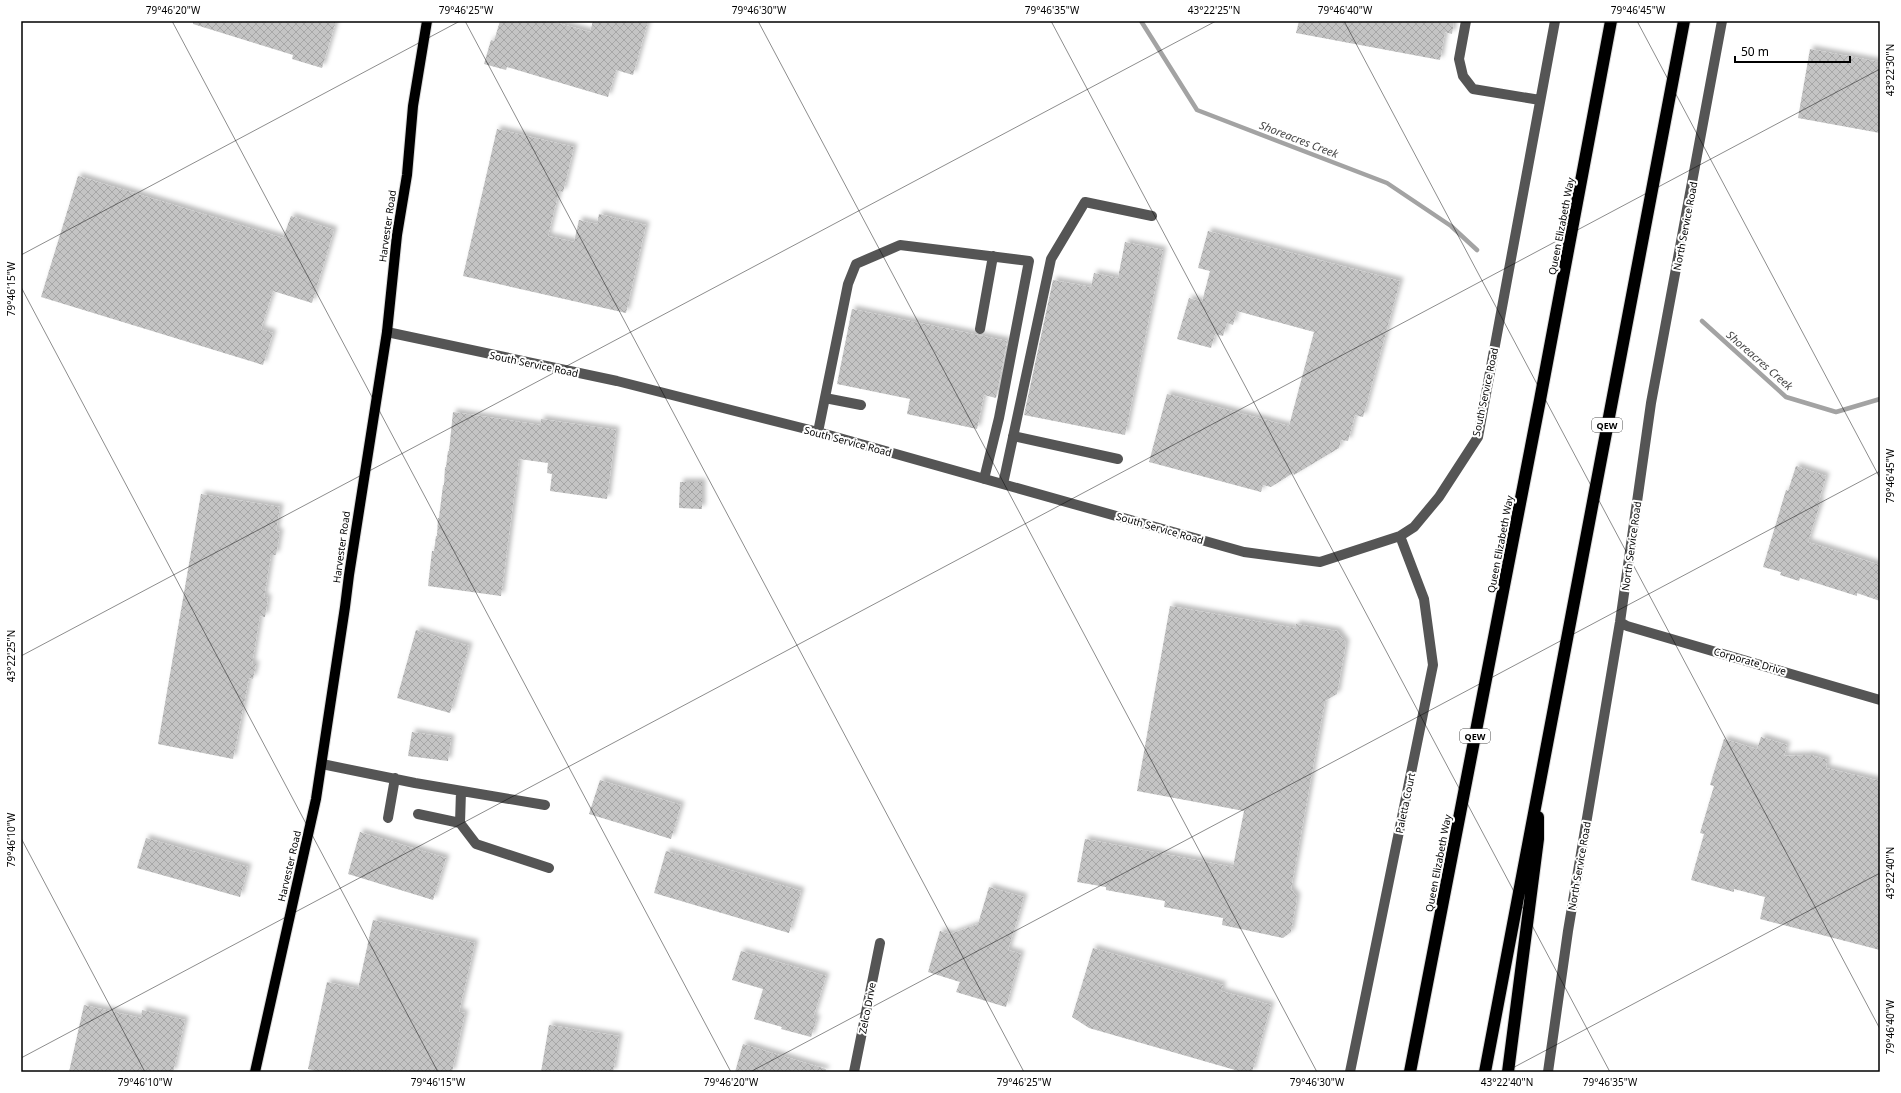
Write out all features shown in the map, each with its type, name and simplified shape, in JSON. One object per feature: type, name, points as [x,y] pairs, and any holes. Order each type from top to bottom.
[{"type":"highway","name":"Queen Elizabeth Way","points":[[1410,1072],[1540,400],[1611,21]]},
{"type":"highway","name":"QEW","points":[[1485,1072],[1684,21]]},
{"type":"highway","points":[[1508,1072],[1538,839],[1538,790]]},
{"type":"main road","name":"Harvester Road","points":[[255,1072],[308,836],[322,764],[345,608],[348,575],[387,332],[397,235],[407,174],[413,106],[427,21]]},
{"type":"street","points":[[1466,21],[1459,59],[1463,76],[1473,88],[1540,100]]},
{"type":"street","name":"South Service Road","points":[[387,332],[616,381],[818,432],[1244,552],[1320,562],[1400,536],[1414,527],[1439,497],[1478,437],[1554,21]]},
{"type":"street","name":"North Service Road","points":[[1548,1072],[1568,931],[1620,622],[1651,403],[1722,21]]},
{"type":"street","points":[[1003,484],[1051,259],[1085,202],[1152,216]]},
{"type":"street","points":[[818,432],[848,284],[856,264],[900,245],[1029,261],[999,418],[984,479]]},
{"type":"street","points":[[980,329],[993,256]]},
{"type":"street","points":[[825,398],[861,405]]},
{"type":"street","points":[[1013,436],[1118,458]]},
{"type":"street","name":"Paletta Court","points":[[1350,1072],[1433,665],[1424,599],[1400,536]]},
{"type":"street","name":"Corporate Drive","points":[[1620,622],[1627,626],[1880,700]]},
{"type":"street","points":[[322,764],[545,806]]},
{"type":"street","points":[[388,818],[395,778]]},
{"type":"street","points":[[460,823],[462,791]]},
{"type":"street","points":[[418,814],[460,823],[476,844],[549,868]]},
{"type":"street","name":"Zelco Drive","points":[[854,1072],[880,943]]},
{"type":"building","points":[[193,21],[336,21],[322,68],[292,59],[293,55],[193,24]]},
{"type":"building","points":[[500,21],[551,21],[590,32],[593,21],[648,21],[633,75],[616,70],[608,97],[507,67],[506,70],[484,64],[491,40],[494,41]]},
{"type":"building","points":[[1299,21],[1454,21],[1452,34],[1445,32],[1440,60],[1296,33]]},
{"type":"building","points":[[1810,49],[1880,62],[1880,133],[1798,118]]},
{"type":"building","points":[[497,129],[574,147],[563,192],[559,191],[548,236],[574,242],[579,220],[597,224],[599,214],[646,225],[626,313],[463,276]]},
{"type":"building","points":[[78,176],[283,238],[291,216],[334,230],[312,303],[273,291],[261,329],[273,333],[263,365],[41,297]]},
{"type":"building","points":[[1208,231],[1400,281],[1363,417],[1355,415],[1348,441],[1341,440],[1339,448],[1271,487],[1263,485],[1261,492],[1149,462],[1167,394],[1289,426],[1314,332],[1237,311],[1233,325],[1227,323],[1223,336],[1215,334],[1211,348],[1177,339],[1189,298],[1202,302],[1210,271],[1198,268]]},
{"type":"building","points":[[1125,242],[1163,250],[1125,435],[1024,415],[1053,280],[1091,287],[1094,273],[1118,278]]},
{"type":"building","points":[[852,309],[1007,341],[996,398],[984,395],[977,429],[907,414],[910,399],[837,384]]},
{"type":"building","points":[[453,412],[540,425],[541,419],[616,430],[607,499],[550,491],[552,474],[547,473],[548,463],[519,459],[501,596],[428,586],[432,551],[434,551],[437,536],[438,518],[444,485],[445,467],[449,451]]},
{"type":"building","points":[[1796,466],[1826,476],[1819,501],[1821,501],[1808,542],[1880,565],[1880,601],[1857,593],[1857,596],[1800,578],[1799,581],[1780,575],[1781,572],[1763,567],[1786,490],[1788,491]]},
{"type":"building","points":[[680,482],[702,482],[702,509],[679,508]]},
{"type":"building","points":[[201,494],[280,507],[276,531],[280,532],[276,555],[271,555],[264,597],[268,598],[265,617],[260,616],[252,664],[256,664],[253,679],[249,678],[233,759],[158,744]]},
{"type":"building","points":[[1170,606],[1295,628],[1296,624],[1337,631],[1346,643],[1337,694],[1325,701],[1291,889],[1297,897],[1291,932],[1283,938],[1222,925],[1223,918],[1164,907],[1165,901],[1106,890],[1106,887],[1077,882],[1085,839],[1233,867],[1244,811],[1137,791]]},
{"type":"building","points":[[416,630],[469,646],[450,713],[397,698]]},
{"type":"building","points":[[412,732],[451,738],[448,761],[408,756]]},
{"type":"building","points":[[1761,737],[1787,745],[1784,756],[1811,755],[1827,760],[1826,768],[1880,781],[1880,950],[1760,919],[1765,897],[1734,889],[1734,892],[1691,880],[1704,834],[1700,833],[1714,786],[1710,785],[1724,739],[1757,749]]},
{"type":"building","points":[[600,780],[681,805],[671,839],[589,814]]},
{"type":"building","points":[[360,832],[446,858],[433,900],[348,874]]},
{"type":"building","points":[[146,838],[248,867],[240,897],[137,868]]},
{"type":"building","points":[[666,851],[801,891],[789,933],[654,893]]},
{"type":"building","points":[[989,887],[1024,897],[1008,950],[1021,954],[1006,1007],[956,992],[960,982],[928,972],[940,931],[950,934],[978,924]]},
{"type":"building","points":[[373,920],[475,943],[459,1012],[465,1013],[452,1072],[320,1072],[308,1069],[327,982],[358,989]]},
{"type":"building","points":[[1093,948],[1223,985],[1221,991],[1271,1005],[1252,1072],[1242,1072],[1089,1028],[1072,1017]]},
{"type":"building","points":[[741,951],[826,976],[813,1018],[817,1018],[811,1037],[781,1029],[782,1027],[754,1019],[763,989],[732,980]]},
{"type":"building","points":[[84,1005],[141,1018],[142,1010],[185,1020],[173,1072],[69,1072]]},
{"type":"building","points":[[549,1025],[619,1036],[613,1072],[541,1072]]},
{"type":"building","points":[[743,1044],[826,1069],[825,1072],[735,1072]]},
{"type":"waterway","name":"Shoreacres Creek","points":[[1141,21],[1197,110],[1387,183],[1451,226],[1477,250]]},
{"type":"waterway","name":"Shoreacres Creek","points":[[1702,321],[1786,397],[1836,412],[1880,399]]}]
